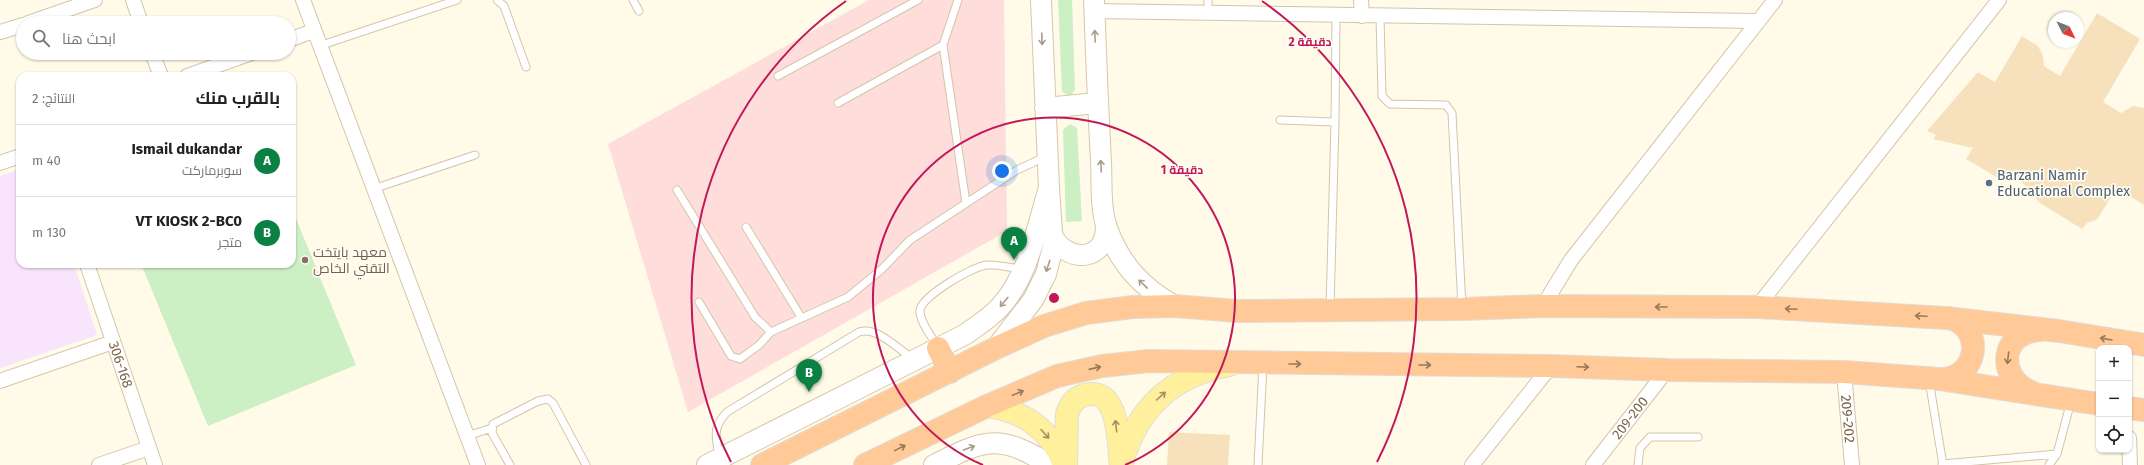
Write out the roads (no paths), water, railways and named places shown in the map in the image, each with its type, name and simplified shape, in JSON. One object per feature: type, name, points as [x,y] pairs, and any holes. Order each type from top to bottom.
[{"type":"highway","points":[[762,465],[996,348],[1044,326],[1086,313],[1133,307],[1175,306],[1237,311],[1462,310],[1543,306],[1757,308],[1946,318],[2046,330],[2144,345]]},
{"type":"highway","points":[[1934,379],[1949,379],[1959,375],[1967,368],[1973,355],[1974,345],[1968,330],[1961,323],[1946,318]]},
{"type":"highway","points":[[2039,395],[2023,388],[2015,382],[2008,368],[2007,358],[2010,348],[2020,336],[2034,330],[2046,330]]},
{"type":"highway","points":[[938,348],[950,372]]},
{"type":"highway","points":[[865,465],[987,406],[1057,376],[1102,366],[1149,362],[1550,366],[1667,370],[1844,372],[1934,379],[2096,404]]},
{"type":"highway","points":[[2132,408],[2144,410]]},
{"type":"main road","points":[[1121,465],[1127,444],[1138,423],[1152,405],[1169,389],[1210,368],[1233,364]]},
{"type":"main road","points":[[1065,465],[1067,414],[1077,398],[1092,394],[1106,399],[1113,409],[1121,465]]},
{"type":"main road","points":[[987,406],[1007,409],[1034,423],[1054,445],[1065,465]]},
{"type":"street","points":[[48,16],[95,0]]},
{"type":"street","points":[[133,0],[139,16]]},
{"type":"street","points":[[303,0],[318,46],[478,465]]},
{"type":"street","points":[[996,348],[1016,322],[1040,286],[1054,247],[1047,156],[1041,0]]},
{"type":"street","points":[[1361,0],[1362,16]]},
{"type":"street","points":[[1543,306],[1571,260],[1775,0]]},
{"type":"street","points":[[1757,308],[1999,0]]},
{"type":"street","points":[[1053,237],[1058,246],[1068,253],[1077,255],[1087,254],[1095,250],[1102,244],[1106,234],[1097,103],[1094,5],[1208,7],[1336,16],[1758,21]]},
{"type":"street","points":[[0,32],[16,27]]},
{"type":"street","points":[[296,38],[313,32]]},
{"type":"street","points":[[155,60],[159,72]]},
{"type":"street","points":[[198,72],[232,60]]},
{"type":"street","points":[[1045,108],[1097,103]]},
{"type":"street","points":[[0,163],[16,157]]},
{"type":"street","points":[[713,462],[966,334],[999,308],[1009,296],[1024,270],[1049,188]]},
{"type":"street","points":[[1106,226],[1123,261],[1133,275],[1155,294],[1175,306]]},
{"type":"street","name":"306-168","points":[[88,268],[155,465]]},
{"type":"street","points":[[0,381],[113,342]]},
{"type":"street","points":[[1472,465],[1550,366]]},
{"type":"street","name":"209-200","points":[[1593,465],[1667,370]]},
{"type":"street","name":"209-202","points":[[1844,372],[1852,465]]},
{"type":"street","points":[[934,465],[970,447],[989,443],[1010,444],[1029,452],[1050,465]]},
{"type":"street","points":[[99,465],[149,448]]},
{"type":"street","points":[[2130,453],[2130,465]]},
{"type":"lane","points":[[318,46],[458,0]]},
{"type":"lane","points":[[497,0],[504,6],[526,67]]},
{"type":"lane","points":[[633,0],[639,11]]},
{"type":"lane","points":[[778,76],[918,0]]},
{"type":"lane","points":[[958,0],[943,45],[966,203]]},
{"type":"lane","points":[[1330,310],[1336,16]]},
{"type":"lane","points":[[1380,16],[1382,96],[1390,104],[1446,106],[1452,113],[1462,310]]},
{"type":"lane","points":[[838,103],[943,45]]},
{"type":"lane","points":[[1280,120],[1335,122]]},
{"type":"lane","points":[[373,189],[475,155]]},
{"type":"lane","points":[[699,302],[731,356],[740,359],[759,345],[771,332],[848,297],[882,268],[910,240],[1017,170],[1047,156]]},
{"type":"lane","points":[[677,190],[755,317],[771,332]]},
{"type":"lane","points":[[746,227],[802,317]]},
{"type":"lane","points":[[938,348],[922,320],[920,311],[924,301],[954,279],[987,265],[1024,270]]},
{"type":"lane","points":[[713,462],[716,430],[720,419],[727,412],[859,332],[865,330],[874,332],[915,360]]},
{"type":"lane","points":[[1258,465],[1263,364]]},
{"type":"lane","points":[[1934,379],[1942,465],[2057,454]]},
{"type":"lane","points":[[510,465],[492,433],[493,424],[538,400],[548,399],[553,403],[586,465]]},
{"type":"lane","points":[[2049,465],[2057,454],[2072,400]]},
{"type":"lane","points":[[467,436],[492,428]]},
{"type":"lane","points":[[1638,465],[1640,448],[1650,437],[1698,437]]},
{"type":"place","name":"Barzani Namir Educational Complex","points":[[1989,183]]},
{"type":"place","name":"معهد بايتخت التقني الخاص","points":[[305,260]]},
{"type":"place","name":"Ismail dukandar","points":[[1014,260]]},
{"type":"place","name":"VT KIOSK 2-BC0","points":[[809,392]]}]
